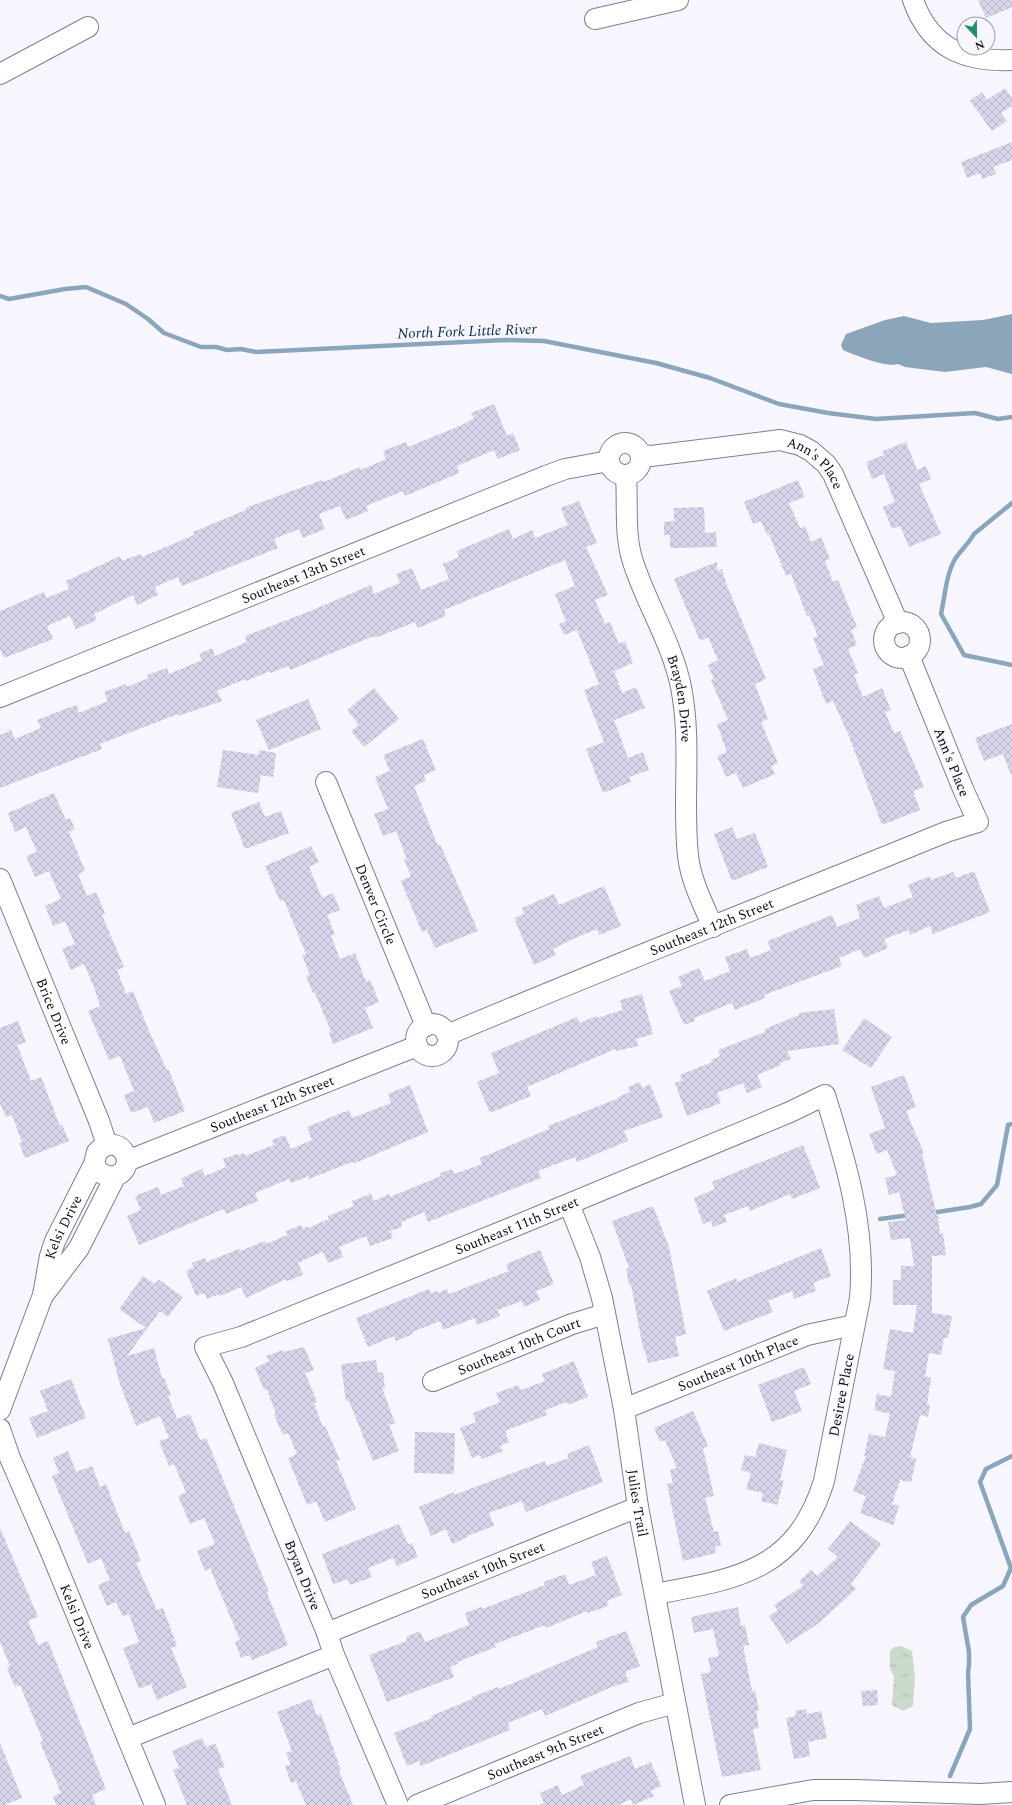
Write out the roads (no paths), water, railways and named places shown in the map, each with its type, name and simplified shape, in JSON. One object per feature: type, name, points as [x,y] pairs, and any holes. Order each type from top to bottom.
[{"type":"street","points":[[594,19],[678,0]]},
{"type":"street","points":[[913,0],[924,24],[950,50],[976,59],[1012,60]]},
{"type":"street","points":[[0,74],[88,27]]},
{"type":"street","name":"Ann's Place","points":[[641,455],[651,456],[780,440],[800,445],[811,451],[826,464],[839,485],[898,623],[903,622],[911,625],[918,633],[920,644],[909,656],[962,789],[978,822]]},
{"type":"street","points":[[621,443],[633,444],[641,455],[640,466],[635,472],[626,475],[615,472],[609,461],[610,453],[614,447],[621,443]]},
{"type":"street","name":"Southeast 13th Street","points":[[0,697],[546,476],[565,469],[609,461]]},
{"type":"street","name":"Brayden Drive","points":[[626,475],[628,530],[633,562],[672,657],[680,685],[687,732],[688,856],[695,884],[713,927]]},
{"type":"street","name":"Denver Circle","points":[[326,782],[426,1026]]},
{"type":"street","name":"Southeast 12th Street","points":[[447,1035],[591,974],[713,927],[946,832],[978,822]]},
{"type":"street","name":"Brice Drive","points":[[0,879],[99,1121],[107,1145]]},
{"type":"street","points":[[436,1025],[441,1027],[447,1035],[448,1044],[446,1048],[442,1053],[436,1056],[424,1054],[417,1046],[417,1036],[421,1029],[426,1026],[436,1025]]},
{"type":"street","name":"Southeast 12th Street","points":[[127,1161],[417,1046]]},
{"type":"street","name":"Southeast 11th Street","points":[[205,1347],[241,1336],[569,1204],[790,1112],[825,1095]]},
{"type":"street","name":"Desiree Place","points":[[655,1594],[724,1580],[741,1575],[768,1561],[799,1533],[818,1502],[824,1481],[860,1298],[861,1280],[859,1236],[850,1180],[825,1095]]},
{"type":"street","points":[[107,1145],[116,1145],[120,1148],[126,1155],[127,1161],[124,1170],[115,1177],[104,1176],[99,1172],[94,1164],[97,1152],[107,1145]]},
{"type":"street","name":"Kelsi Drive","points":[[0,1410],[43,1295],[50,1256],[55,1241],[94,1164]]},
{"type":"street","name":"Kelsi Drive","points":[[43,1295],[79,1248],[115,1177]]},
{"type":"street","name":"Julies Trail","points":[[569,1204],[590,1258],[605,1314],[624,1409],[638,1507],[696,1805]]},
{"type":"street","name":"Southeast 10th Court","points":[[433,1381],[572,1324],[605,1314]]},
{"type":"street","name":"Southeast 10th Place","points":[[624,1409],[807,1335],[854,1325]]},
{"type":"street","name":"Bryan Drive","points":[[205,1347],[223,1383],[327,1633],[334,1655],[398,1805]]},
{"type":"street","name":"Kelsi Drive","points":[[1,1434],[155,1805]]},
{"type":"street","name":"Southeast 10th Street","points":[[327,1633],[638,1507]]},
{"type":"street","points":[[128,1738],[334,1655]]},
{"type":"street","name":"Southeast 9th Street","points":[[417,1805],[639,1713],[675,1702]]},
{"type":"street","points":[[730,1805],[813,1790],[981,1794],[1012,1792]]},
{"type":"water","points":[[1012,314],[1012,374],[986,367],[945,372],[905,367],[898,364],[886,364],[843,350],[841,345],[846,334],[885,320],[904,316],[931,323],[983,320]]},
{"type":"waterway","name":"North Fork Little River","points":[[0,296],[9,299],[65,289],[86,287],[126,304],[148,319],[164,333],[201,347],[216,347],[227,350],[241,349],[256,352],[505,340],[544,341],[656,363],[710,378],[779,404],[828,413],[876,419],[975,413],[998,419],[1012,417]]},
{"type":"waterway","points":[[1012,503],[974,534],[955,559],[948,579],[941,614],[964,655],[1012,665]]},
{"type":"waterway","points":[[931,1213],[981,1204],[997,1185],[1008,1125],[1012,1124]]},
{"type":"waterway","points":[[880,1219],[910,1215]]},
{"type":"waterway","points":[[950,1776],[970,1729],[968,1672],[969,1652],[963,1617],[971,1605],[1003,1586],[1011,1568],[980,1482],[986,1469],[1012,1456]]}]
